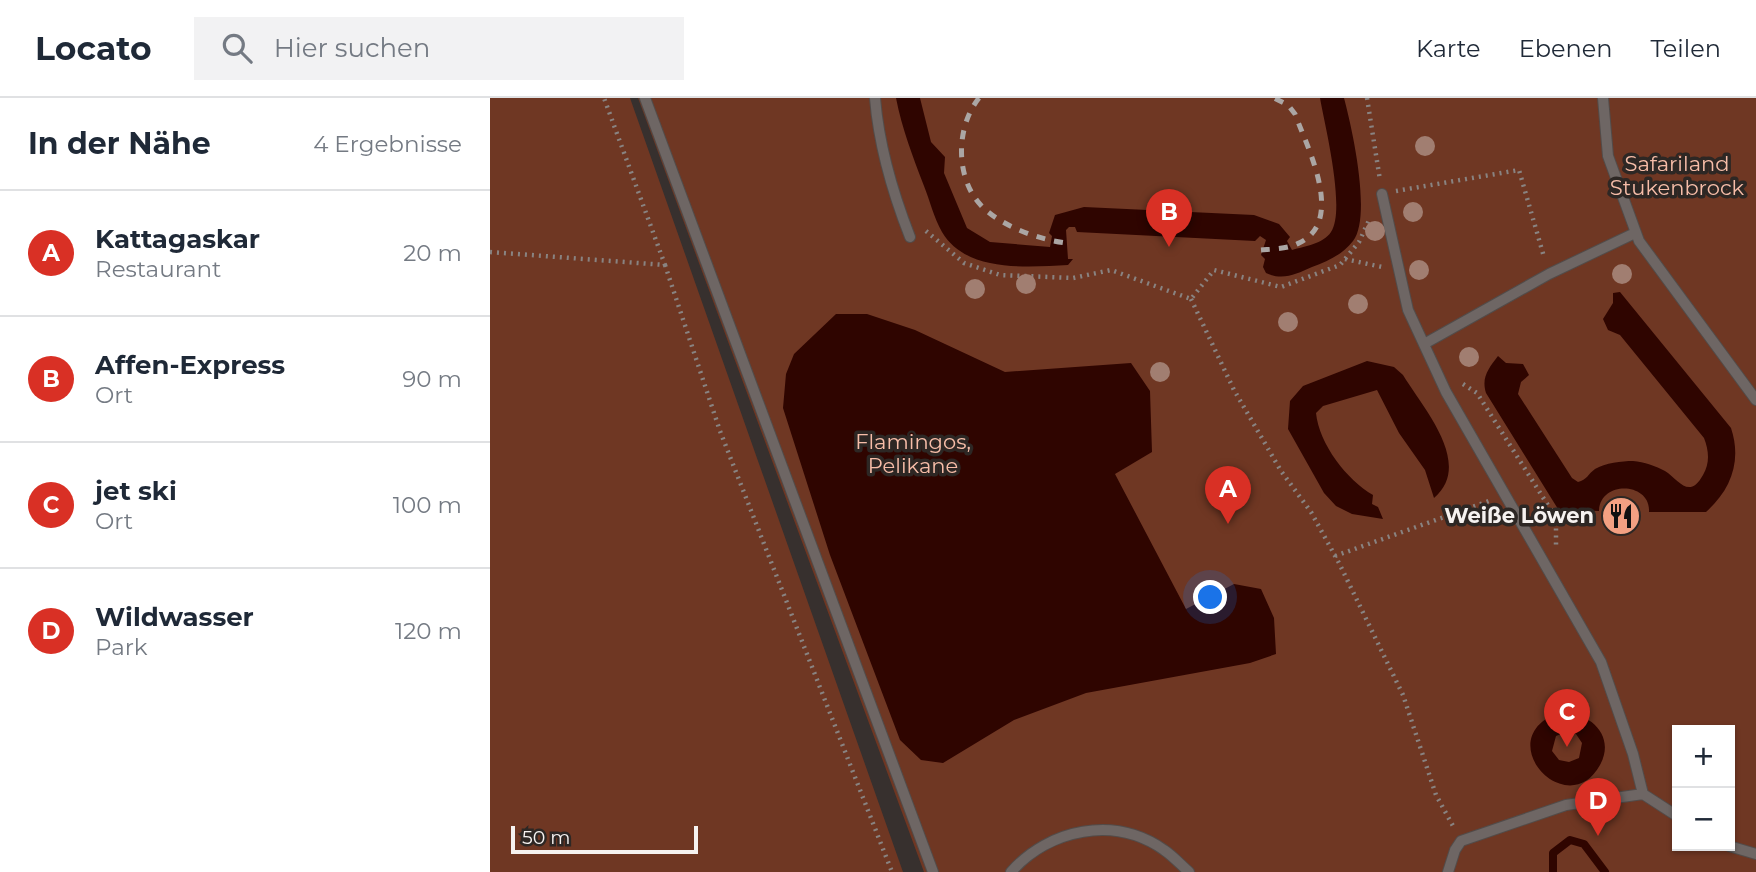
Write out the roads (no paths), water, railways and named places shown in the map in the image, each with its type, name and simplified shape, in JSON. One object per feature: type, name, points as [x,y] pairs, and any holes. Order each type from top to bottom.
[{"type":"lane","points":[[645,98],[933,872]]},
{"type":"lane","points":[[875,98],[878,130],[890,187],[910,237]]},
{"type":"lane","points":[[1603,98],[1608,156],[1636,233],[1756,400]]},
{"type":"lane","points":[[1382,194],[1408,310],[1446,392],[1601,662],[1633,754],[1643,794]]},
{"type":"lane","points":[[1424,344],[1549,274],[1636,233]]},
{"type":"lane","points":[[1448,872],[1461,841],[1566,805],[1643,794],[1672,813]]},
{"type":"lane","points":[[1011,872],[1028,852],[1094,828],[1126,834],[1163,849],[1189,872]]},
{"type":"lane","points":[[1735,848],[1756,854]]},
{"type":"waterway","points":[[1553,872],[1553,853],[1570,840],[1584,844],[1605,872]]},
{"type":"railway","points":[[979,98],[965,125],[962,141],[964,172],[976,200],[995,217],[1014,228],[1066,243]]},
{"type":"railway","points":[[1261,250],[1295,245],[1313,232],[1320,218],[1322,201],[1314,164],[1295,114],[1288,105],[1274,98]]},
{"type":"place","name":"Affen-Express","points":[[1169,247]]},
{"type":"place","name":"Weiße Löwen","points":[[1621,516]]},
{"type":"place","name":"Kattagaskar","points":[[1228,524]]},
{"type":"place","name":"jet ski","points":[[1567,747]]},
{"type":"place","name":"Wildwasser","points":[[1598,836]]},
{"type":"park label","name":"Safariland Stukenbrock","points":[[1677,176]]},
{"type":"park label","name":"Flamingos, Pelikane","points":[[913,454]]}]
